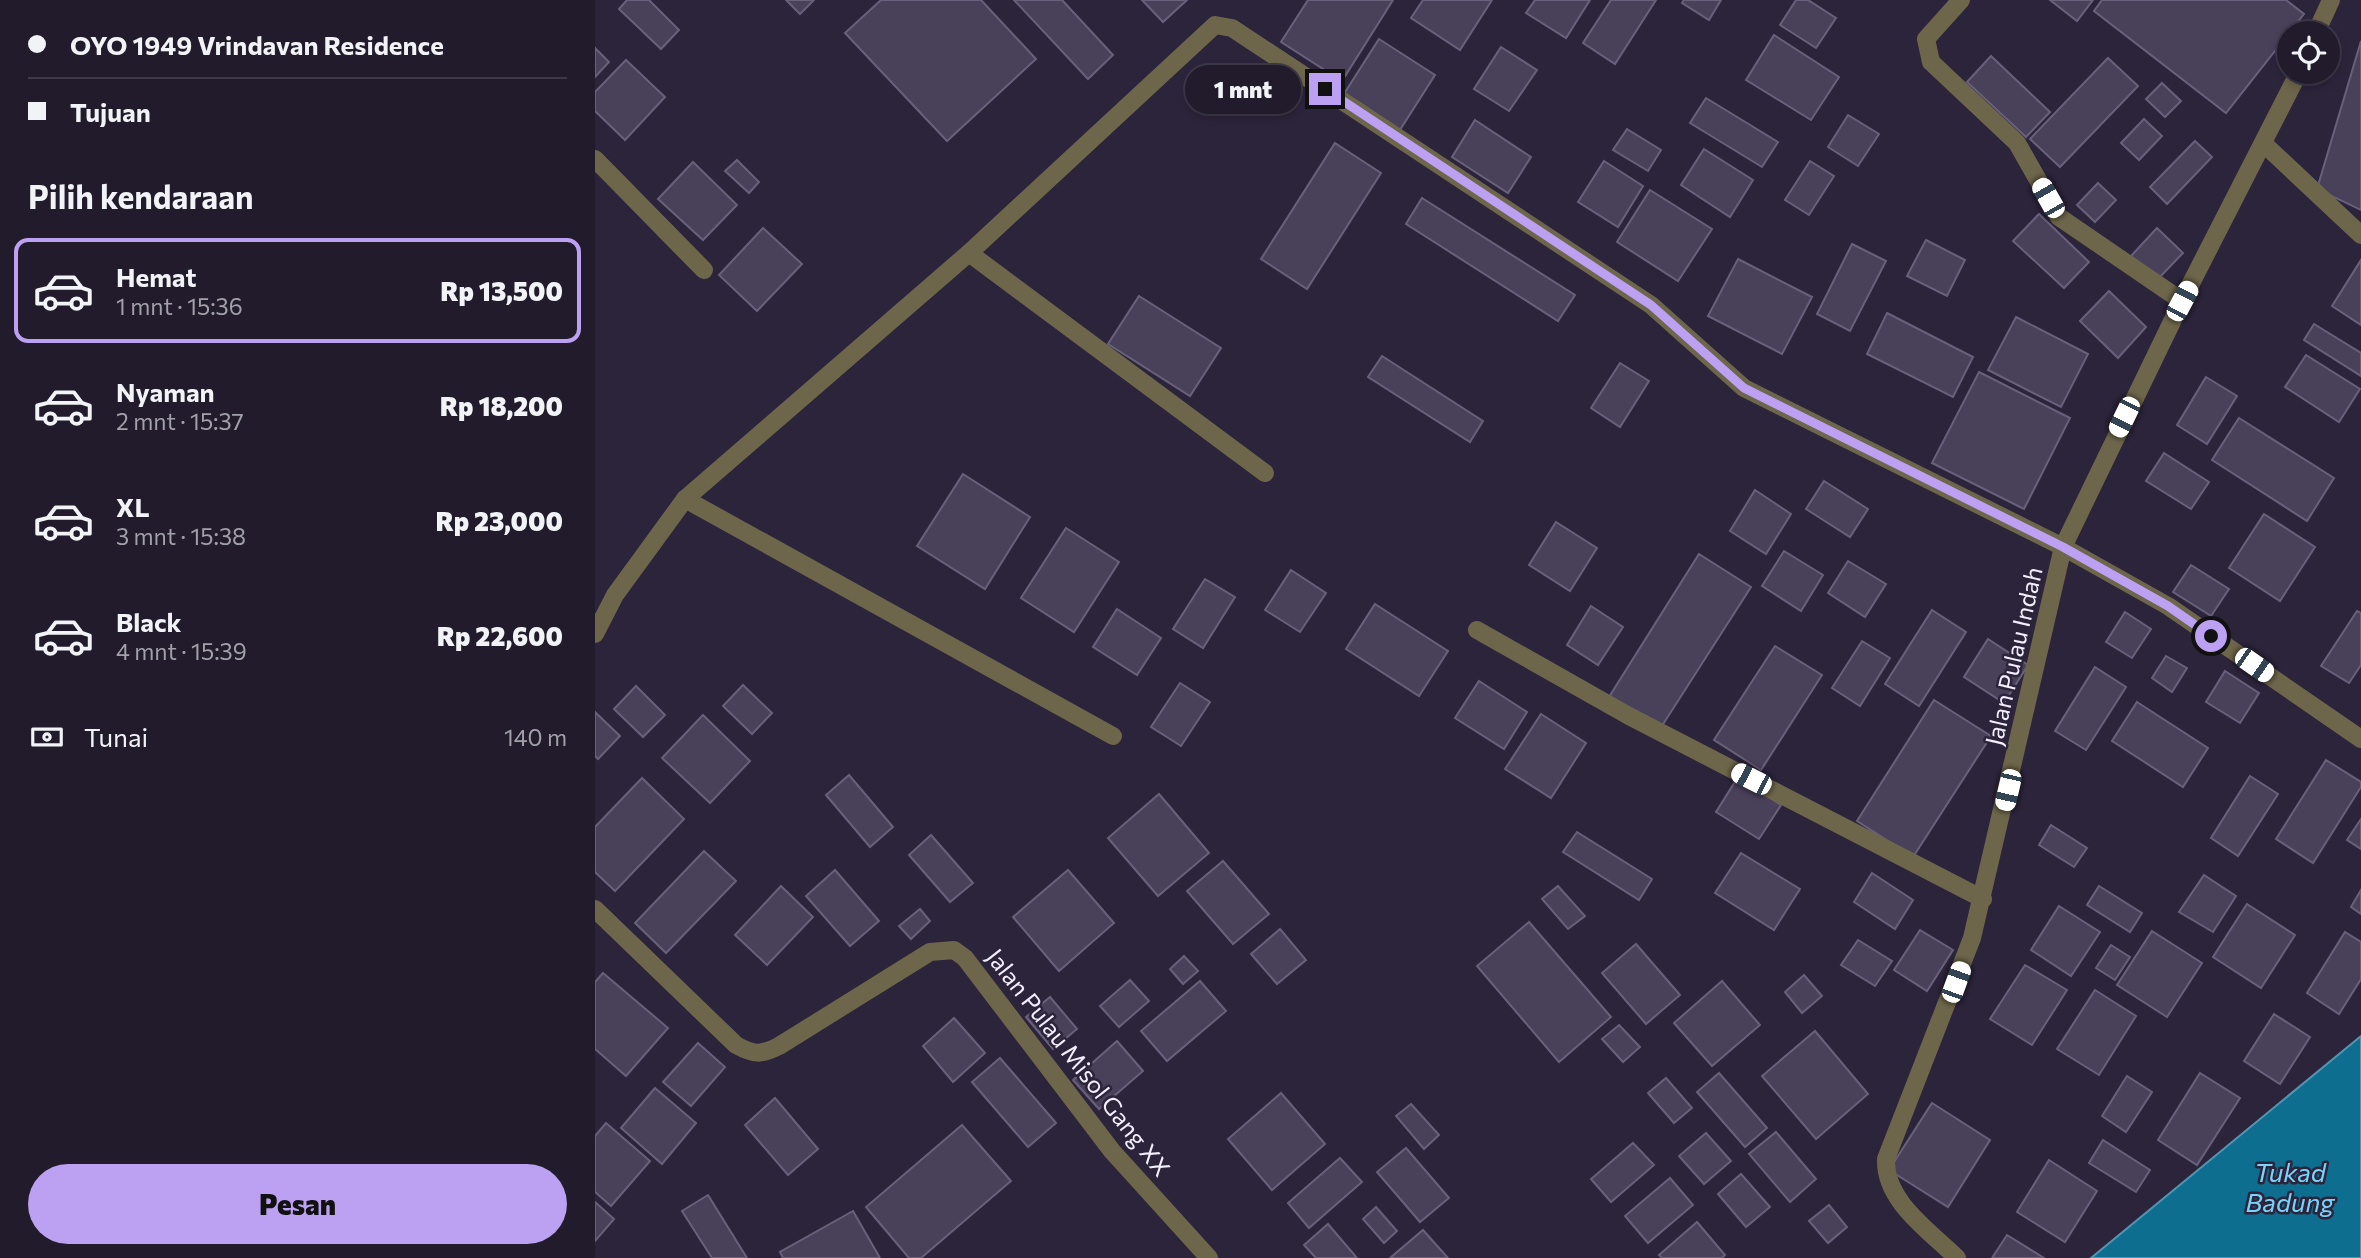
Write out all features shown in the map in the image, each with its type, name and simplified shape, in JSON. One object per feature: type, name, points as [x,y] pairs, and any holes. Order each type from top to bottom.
[{"type":"street","points":[[1961,0],[1926,39],[1931,62],[2017,143],[2059,217],[2182,301]]},
{"type":"street","points":[[2321,21],[2331,0]]},
{"type":"street","points":[[595,634],[615,595],[685,499],[969,253],[1198,37],[1215,25],[1232,28],[1651,305],[1744,388],[2063,547],[2168,606],[2361,739]]},
{"type":"street","name":"Jalan Pulau Indah","points":[[1957,1258],[1906,1208],[1891,1188],[1886,1174],[1886,1159],[1956,982],[1983,899],[2063,547],[2182,301],[2292,84]]},
{"type":"street","points":[[2263,144],[2361,235]]},
{"type":"street","points":[[595,159],[703,270]]},
{"type":"street","points":[[969,253],[1265,473]]},
{"type":"street","points":[[685,499],[1112,736]]},
{"type":"street","points":[[1477,630],[1629,716],[1983,899]]},
{"type":"street","name":"Jalan Pulau Misol Gang XX","points":[[595,909],[736,1045],[752,1054],[765,1054],[779,1046],[930,952],[954,950],[965,958],[1112,1151],[1209,1258]]},
{"type":"water","name":"Tukad Badung","points":[[2361,1036],[2361,1258],[2091,1258]]},
{"type":"building","points":[[627,0],[649,0],[679,30],[661,49],[619,9]]},
{"type":"building","points":[[786,0],[814,0],[800,14]]},
{"type":"building","points":[[881,0],[981,0],[1036,59],[947,141],[845,33]]},
{"type":"building","points":[[1014,0],[1062,0],[1113,55],[1088,79]]},
{"type":"building","points":[[1142,0],[1187,0],[1163,22]]},
{"type":"building","points":[[1308,0],[1393,0],[1342,81],[1281,42]]},
{"type":"building","points":[[1423,0],[1492,0],[1460,50],[1411,18]]},
{"type":"building","points":[[1535,0],[1590,0],[1566,38],[1526,13]]},
{"type":"building","points":[[1611,0],[1656,0],[1615,64],[1583,43]]},
{"type":"building","points":[[1684,0],[1721,0],[1709,20],[1682,3]]},
{"type":"building","points":[[1796,0],[1808,0],[1836,18],[1816,48],[1780,25]]},
{"type":"building","points":[[2050,0],[2093,0],[2077,21]]},
{"type":"building","points":[[2102,0],[2286,0],[2304,14],[2298,21],[2277,21],[2277,48],[2226,113],[2094,11]]},
{"type":"building","points":[[1774,35],[1839,77],[1811,120],[1746,80]]},
{"type":"building","points":[[1379,39],[1435,75],[1398,133],[1342,97]]},
{"type":"building","points":[[2361,41],[2361,210],[2317,189]]},
{"type":"building","points":[[1501,47],[1537,70],[1509,111],[1474,89]]},
{"type":"building","points":[[595,48],[609,62],[595,77]]},
{"type":"building","points":[[1991,56],[2050,112],[2026,137],[1967,82]]},
{"type":"building","points":[[2108,58],[2138,86],[2060,167],[2030,139]]},
{"type":"building","points":[[626,60],[665,97],[625,140],[595,111],[595,92]]},
{"type":"building","points":[[2162,83],[2181,101],[2165,117],[2146,99]]},
{"type":"building","points":[[1706,98],[1778,142],[1762,167],[1690,123]]},
{"type":"building","points":[[1848,115],[1879,134],[1858,166],[1828,147]]},
{"type":"building","points":[[2144,119],[2162,136],[2139,160],[2121,143]]},
{"type":"building","points":[[1475,120],[1531,157],[1508,193],[1452,157]]},
{"type":"building","points":[[1627,129],[1661,150],[1648,171],[1613,150]]},
{"type":"building","points":[[2195,141],[2212,157],[2167,204],[2150,187]]},
{"type":"building","points":[[1335,143],[1381,173],[1307,289],[1261,259]]},
{"type":"building","points":[[1704,149],[1753,180],[1730,217],[1681,185]]},
{"type":"building","points":[[737,160],[759,182],[749,193],[725,171]]},
{"type":"building","points":[[1604,161],[1643,186],[1618,227],[1578,202]]},
{"type":"building","points":[[1810,161],[1834,176],[1809,215],[1785,200]]},
{"type":"building","points":[[693,162],[737,205],[703,240],[658,199]]},
{"type":"building","points":[[2098,183],[2116,200],[2095,222],[2077,205]]},
{"type":"building","points":[[1650,190],[1712,229],[1678,281],[1617,242]]},
{"type":"building","points":[[1422,198],[1575,295],[1558,321],[1406,224]]},
{"type":"building","points":[[2039,214],[2089,262],[2064,288],[2013,241]]},
{"type":"building","points":[[763,228],[802,264],[757,311],[719,275]]},
{"type":"building","points":[[2157,228],[2183,253],[2156,281],[2131,256]]},
{"type":"building","points":[[1926,240],[1965,260],[1947,296],[1907,276]]},
{"type":"building","points":[[1852,244],[1886,261],[1850,331],[1817,314]]},
{"type":"building","points":[[1738,259],[1812,297],[1782,354],[1708,316]]},
{"type":"building","points":[[2361,260],[2361,325],[2332,306]]},
{"type":"building","points":[[2109,291],[2146,327],[2118,358],[2080,321]]},
{"type":"building","points":[[1139,296],[1221,348],[1190,396],[1108,344]]},
{"type":"building","points":[[1887,313],[1973,357],[1953,397],[1867,354]]},
{"type":"building","points":[[2016,317],[2088,354],[2061,407],[1988,370]]},
{"type":"building","points":[[2314,324],[2361,353],[2361,376],[2304,340]]},
{"type":"building","points":[[2306,355],[2360,389],[2339,422],[2285,387]]},
{"type":"building","points":[[1382,356],[1483,421],[1470,442],[1368,377]]},
{"type":"building","points":[[1620,363],[1649,381],[1620,427],[1591,408]]},
{"type":"building","points":[[1979,372],[2070,418],[2024,509],[1932,463]]},
{"type":"building","points":[[2206,377],[2237,396],[2207,444],[2177,425]]},
{"type":"building","points":[[2239,418],[2334,478],[2307,521],[2212,460]]},
{"type":"building","points":[[2164,453],[2209,482],[2191,509],[2146,481]]},
{"type":"building","points":[[963,474],[1030,517],[985,589],[917,546]]},
{"type":"building","points":[[1824,481],[1868,509],[1850,537],[1806,509]]},
{"type":"building","points":[[1755,490],[1791,514],[1766,554],[1730,531]]},
{"type":"building","points":[[2264,514],[2315,547],[2280,601],[2229,568]]},
{"type":"building","points":[[1556,522],[1597,548],[1570,591],[1529,565]]},
{"type":"building","points":[[1066,528],[1119,562],[1074,632],[1021,598]]},
{"type":"building","points":[[1784,551],[1823,575],[1801,611],[1762,586]]},
{"type":"building","points":[[1699,554],[1751,587],[1660,729],[1609,697]]},
{"type":"building","points":[[1848,561],[1886,584],[1865,617],[1828,593]]},
{"type":"building","points":[[2191,565],[2229,589],[2211,616],[2173,592]]},
{"type":"building","points":[[1291,570],[1326,593],[1300,632],[1265,610]]},
{"type":"building","points":[[1205,579],[1235,597],[1203,648],[1173,629]]},
{"type":"building","points":[[1375,604],[1448,651],[1419,696],[1346,649]]},
{"type":"building","points":[[1591,606],[1623,627],[1598,665],[1567,645]]},
{"type":"building","points":[[1117,609],[1161,638],[1137,675],[1093,647]]},
{"type":"building","points":[[1932,610],[1966,632],[1919,706],[1885,684]]},
{"type":"building","points":[[2357,611],[2361,613],[2361,665],[2349,683],[2321,666]]},
{"type":"building","points":[[2125,612],[2151,629],[2132,658],[2106,642]]},
{"type":"building","points":[[1988,639],[2028,665],[2004,703],[1964,677]]},
{"type":"building","points":[[1862,641],[1890,658],[1860,706],[1832,688]]},
{"type":"building","points":[[1775,646],[1822,675],[1761,770],[1714,740]]},
{"type":"building","points":[[2166,656],[2187,668],[2172,692],[2152,678]]},
{"type":"building","points":[[2095,667],[2126,687],[2086,750],[2055,731]]},
{"type":"building","points":[[2225,671],[2259,693],[2240,723],[2206,702]]},
{"type":"building","points":[[1479,681],[1527,712],[1504,749],[1455,718]]},
{"type":"building","points":[[1180,683],[1210,702],[1181,746],[1151,727]]},
{"type":"building","points":[[743,685],[772,713],[752,734],[723,706]]},
{"type":"building","points":[[636,686],[665,715],[643,737],[614,709]]},
{"type":"building","points":[[1934,700],[1991,736],[1913,857],[1857,821]]},
{"type":"building","points":[[2137,702],[2208,748],[2183,787],[2112,741]]},
{"type":"building","points":[[595,712],[620,736],[598,759],[595,756]]},
{"type":"building","points":[[1541,714],[1586,743],[1551,798],[1505,769]]},
{"type":"building","points":[[703,715],[750,761],[710,803],[662,758]]},
{"type":"building","points":[[2326,760],[2361,782],[2361,787],[2313,863],[2276,839]]},
{"type":"building","points":[[849,775],[893,827],[870,847],[826,795]]},
{"type":"building","points":[[2250,776],[2278,794],[2238,856],[2211,838]]},
{"type":"building","points":[[1738,777],[1781,805],[1759,839],[1716,812]]},
{"type":"building","points":[[642,778],[684,819],[615,891],[595,872],[595,827]]},
{"type":"building","points":[[1159,794],[1209,853],[1158,896],[1108,838]]},
{"type":"building","points":[[2361,819],[2361,849],[2347,840]]},
{"type":"building","points":[[2051,825],[2087,848],[2074,867],[2039,845]]},
{"type":"building","points":[[1577,832],[1652,879],[1639,900],[1563,852]]},
{"type":"building","points":[[931,835],[973,883],[950,902],[909,855]]},
{"type":"building","points":[[704,851],[736,881],[666,953],[635,923]]},
{"type":"building","points":[[1741,853],[1800,889],[1774,930],[1715,893]]},
{"type":"building","points":[[1223,861],[1269,914],[1233,944],[1187,891]]},
{"type":"building","points":[[835,870],[879,921],[850,946],[806,896]]},
{"type":"building","points":[[1068,870],[1114,923],[1059,971],[1013,917]]},
{"type":"building","points":[[1872,873],[1913,900],[1895,929],[1854,902]]},
{"type":"building","points":[[2204,875],[2236,896],[2213,932],[2179,912]]},
{"type":"building","points":[[781,886],[813,917],[767,965],[735,935]]},
{"type":"building","points":[[1558,886],[1585,916],[1568,929],[1542,899]]},
{"type":"building","points":[[2099,886],[2142,913],[2130,932],[2087,905]]},
{"type":"building","points":[[2361,890],[2361,914],[2351,907]]},
{"type":"building","points":[[2247,904],[2295,935],[2261,988],[2213,957]]},
{"type":"building","points":[[2059,906],[2100,932],[2071,976],[2031,950]]},
{"type":"building","points":[[920,909],[930,921],[911,939],[899,926]]},
{"type":"building","points":[[1529,922],[1611,1017],[1559,1062],[1477,966]]},
{"type":"building","points":[[1280,929],[1306,960],[1277,984],[1251,954]]},
{"type":"building","points":[[1920,930],[1953,950],[1927,991],[1894,970]]},
{"type":"building","points":[[2152,931],[2202,963],[2167,1017],[2117,985]]},
{"type":"building","points":[[2345,932],[2361,942],[2361,979],[2339,1014],[2307,993]]},
{"type":"building","points":[[1858,940],[1892,961],[1875,986],[1841,965]]},
{"type":"building","points":[[1636,944],[1680,995],[1646,1024],[1602,973]]},
{"type":"building","points":[[2111,945],[2130,957],[2115,980],[2096,968]]},
{"type":"building","points":[[1184,956],[1198,971],[1183,984],[1170,969]]},
{"type":"building","points":[[2025,965],[2067,990],[2032,1045],[1990,1019]]},
{"type":"building","points":[[603,973],[668,1028],[626,1076],[595,1049],[595,982]]},
{"type":"building","points":[[1804,975],[1822,996],[1802,1013],[1785,992]]},
{"type":"building","points":[[1130,980],[1149,1001],[1119,1027],[1100,1006]]},
{"type":"building","points":[[1200,981],[1226,1011],[1167,1061],[1141,1031]]},
{"type":"building","points":[[1722,981],[1760,1025],[1712,1066],[1674,1023]]},
{"type":"building","points":[[2095,990],[2136,1016],[2099,1075],[2057,1049]]},
{"type":"building","points":[[1050,997],[1077,1029],[1053,1049],[1026,1017]]},
{"type":"building","points":[[2274,1014],[2310,1037],[2280,1084],[2244,1061]]},
{"type":"building","points":[[954,1018],[985,1053],[953,1082],[923,1046]]},
{"type":"building","points":[[1619,1025],[1640,1047],[1623,1062],[1602,1039]]},
{"type":"building","points":[[1815,1031],[1868,1094],[1816,1139],[1762,1076]]},
{"type":"building","points":[[1117,1041],[1143,1071],[1099,1109],[1073,1080]]},
{"type":"building","points":[[698,1043],[725,1067],[691,1106],[663,1082]]},
{"type":"building","points":[[1000,1058],[1056,1123],[1028,1147],[972,1082]]},
{"type":"building","points":[[1719,1073],[1767,1128],[1745,1147],[1697,1092]]},
{"type":"building","points":[[2200,1073],[2240,1098],[2197,1165],[2158,1140]]},
{"type":"building","points":[[2127,1076],[2152,1092],[2126,1132],[2102,1116]]},
{"type":"building","points":[[1666,1078],[1692,1108],[1674,1123],[1648,1093]]},
{"type":"building","points":[[655,1088],[696,1123],[662,1164],[621,1128]]},
{"type":"building","points":[[1281,1093],[1325,1144],[1272,1190],[1228,1139]]},
{"type":"building","points":[[775,1098],[818,1149],[788,1175],[745,1125]]},
{"type":"building","points":[[1932,1103],[1990,1140],[1948,1207],[1889,1170]]},
{"type":"building","points":[[1411,1104],[1439,1135],[1424,1149],[1396,1116]]},
{"type":"building","points":[[606,1123],[650,1161],[611,1206],[595,1192],[595,1136]]},
{"type":"building","points":[[962,1125],[1011,1181],[921,1258],[909,1258],[866,1207]]},
{"type":"building","points":[[1776,1132],[1816,1179],[1790,1202],[1749,1154]]},
{"type":"building","points":[[1706,1133],[1731,1161],[1704,1184],[1679,1156]]},
{"type":"building","points":[[2103,1140],[2150,1170],[2136,1192],[2089,1163]]},
{"type":"building","points":[[1633,1143],[1654,1165],[1611,1202],[1591,1179]]},
{"type":"building","points":[[1406,1148],[1449,1198],[1420,1222],[1377,1172]]},
{"type":"building","points":[[1340,1158],[1362,1182],[1309,1228],[1288,1203]]},
{"type":"building","points":[[2049,1160],[2097,1191],[2065,1242],[2017,1212]]},
{"type":"building","points":[[1741,1174],[1770,1207],[1746,1227],[1718,1194]]},
{"type":"building","points":[[1670,1178],[1693,1205],[1648,1243],[1625,1216]]},
{"type":"building","points":[[708,1195],[747,1258],[712,1258],[682,1211]]},
{"type":"building","points":[[595,1202],[614,1219],[595,1241]]},
{"type":"building","points":[[1829,1205],[1847,1227],[1828,1243],[1809,1221]]},
{"type":"building","points":[[1376,1207],[1397,1231],[1384,1243],[1363,1219]]},
{"type":"building","points":[[853,1211],[880,1258],[783,1258],[780,1252]]},
{"type":"building","points":[[1697,1222],[1725,1255],[1722,1258],[1662,1258],[1659,1255]]},
{"type":"building","points":[[1328,1224],[1357,1258],[1316,1258],[1304,1245]]},
{"type":"building","points":[[1423,1230],[1448,1258],[1390,1258]]},
{"type":"building","points":[[2007,1235],[2044,1258],[1992,1258]]},
{"type":"route","points":[[1325,89],[1651,305],[1744,388],[2063,547],[2168,606],[2211,636]]}]
